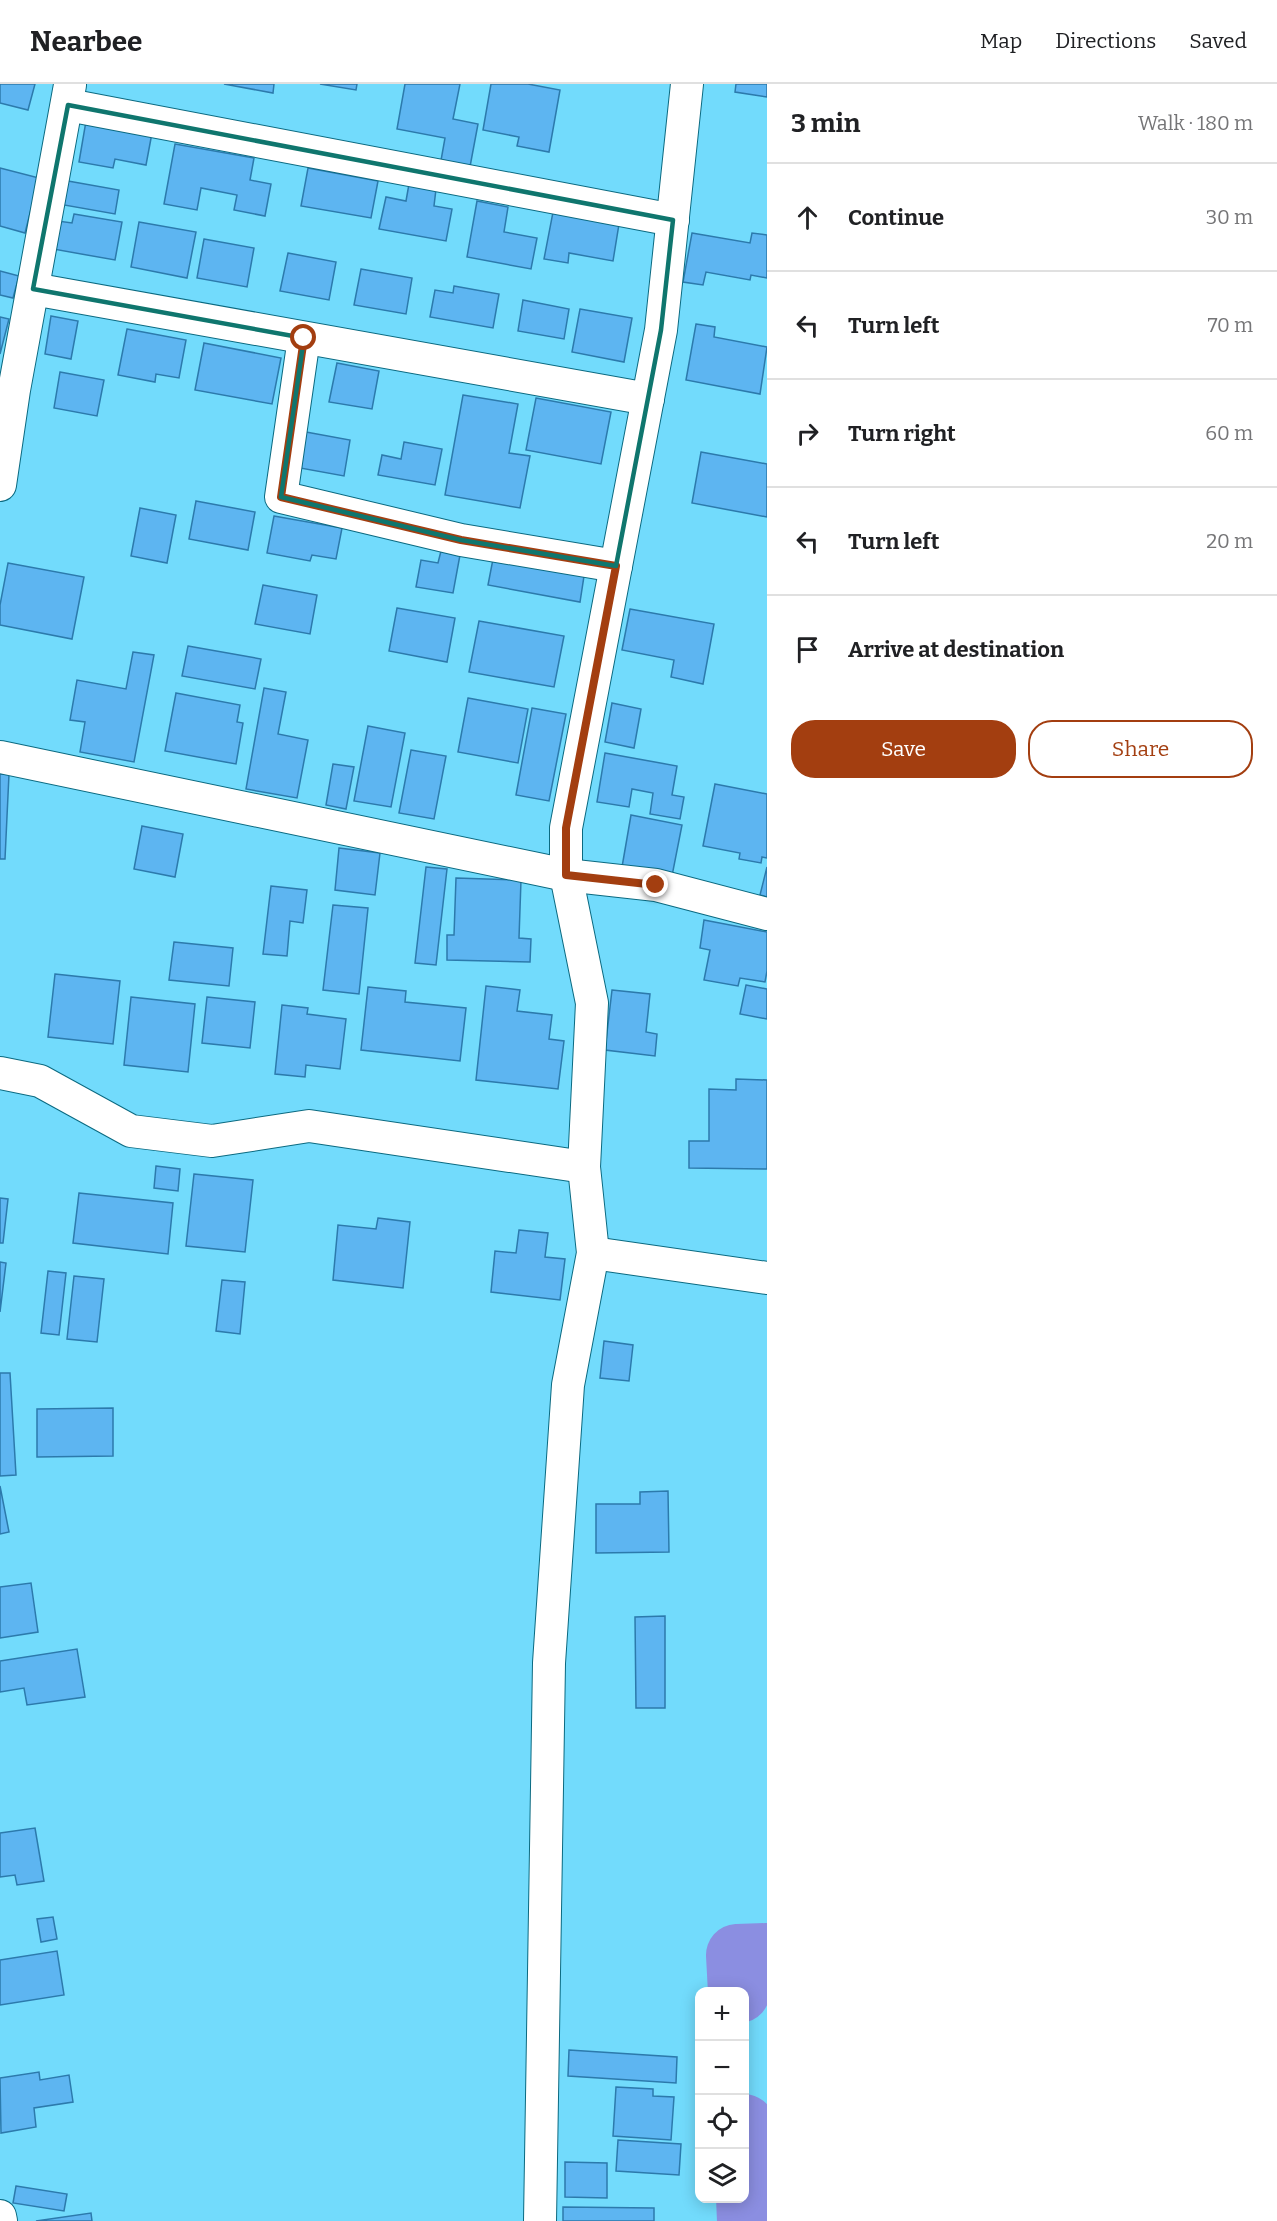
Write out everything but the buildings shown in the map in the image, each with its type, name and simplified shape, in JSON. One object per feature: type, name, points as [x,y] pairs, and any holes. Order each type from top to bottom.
[{"type":"street","points":[[540,2221],[549,1663],[568,1385],[593,1253],[584,1167],[591,1003],[566,875],[566,828],[661,330],[687,84]]},
{"type":"street","points":[[0,485],[14,390],[69,94],[673,220]]},
{"type":"street","points":[[33,289],[648,399]]},
{"type":"street","points":[[304,338],[281,497],[461,540],[616,566]]},
{"type":"street","points":[[0,757],[566,875],[656,885],[767,914]]},
{"type":"street","points":[[0,1073],[40,1082],[132,1131],[212,1141],[309,1126],[584,1167]]},
{"type":"street","points":[[593,1253],[767,1278]]},
{"type":"street","points":[[0,2216],[1,2221]]},
{"type":"highlighted area","points":[[68,105],[673,220],[661,330],[616,566],[461,540],[281,497],[304,338],[33,289]]},
{"type":"waterway","points":[[739,1987],[737,1955],[767,1954]]},
{"type":"waterway","points":[[745,2149],[748,2221]]},
{"type":"route","points":[[304,338],[281,497],[461,540],[616,566],[566,828],[566,875],[656,885]]}]
